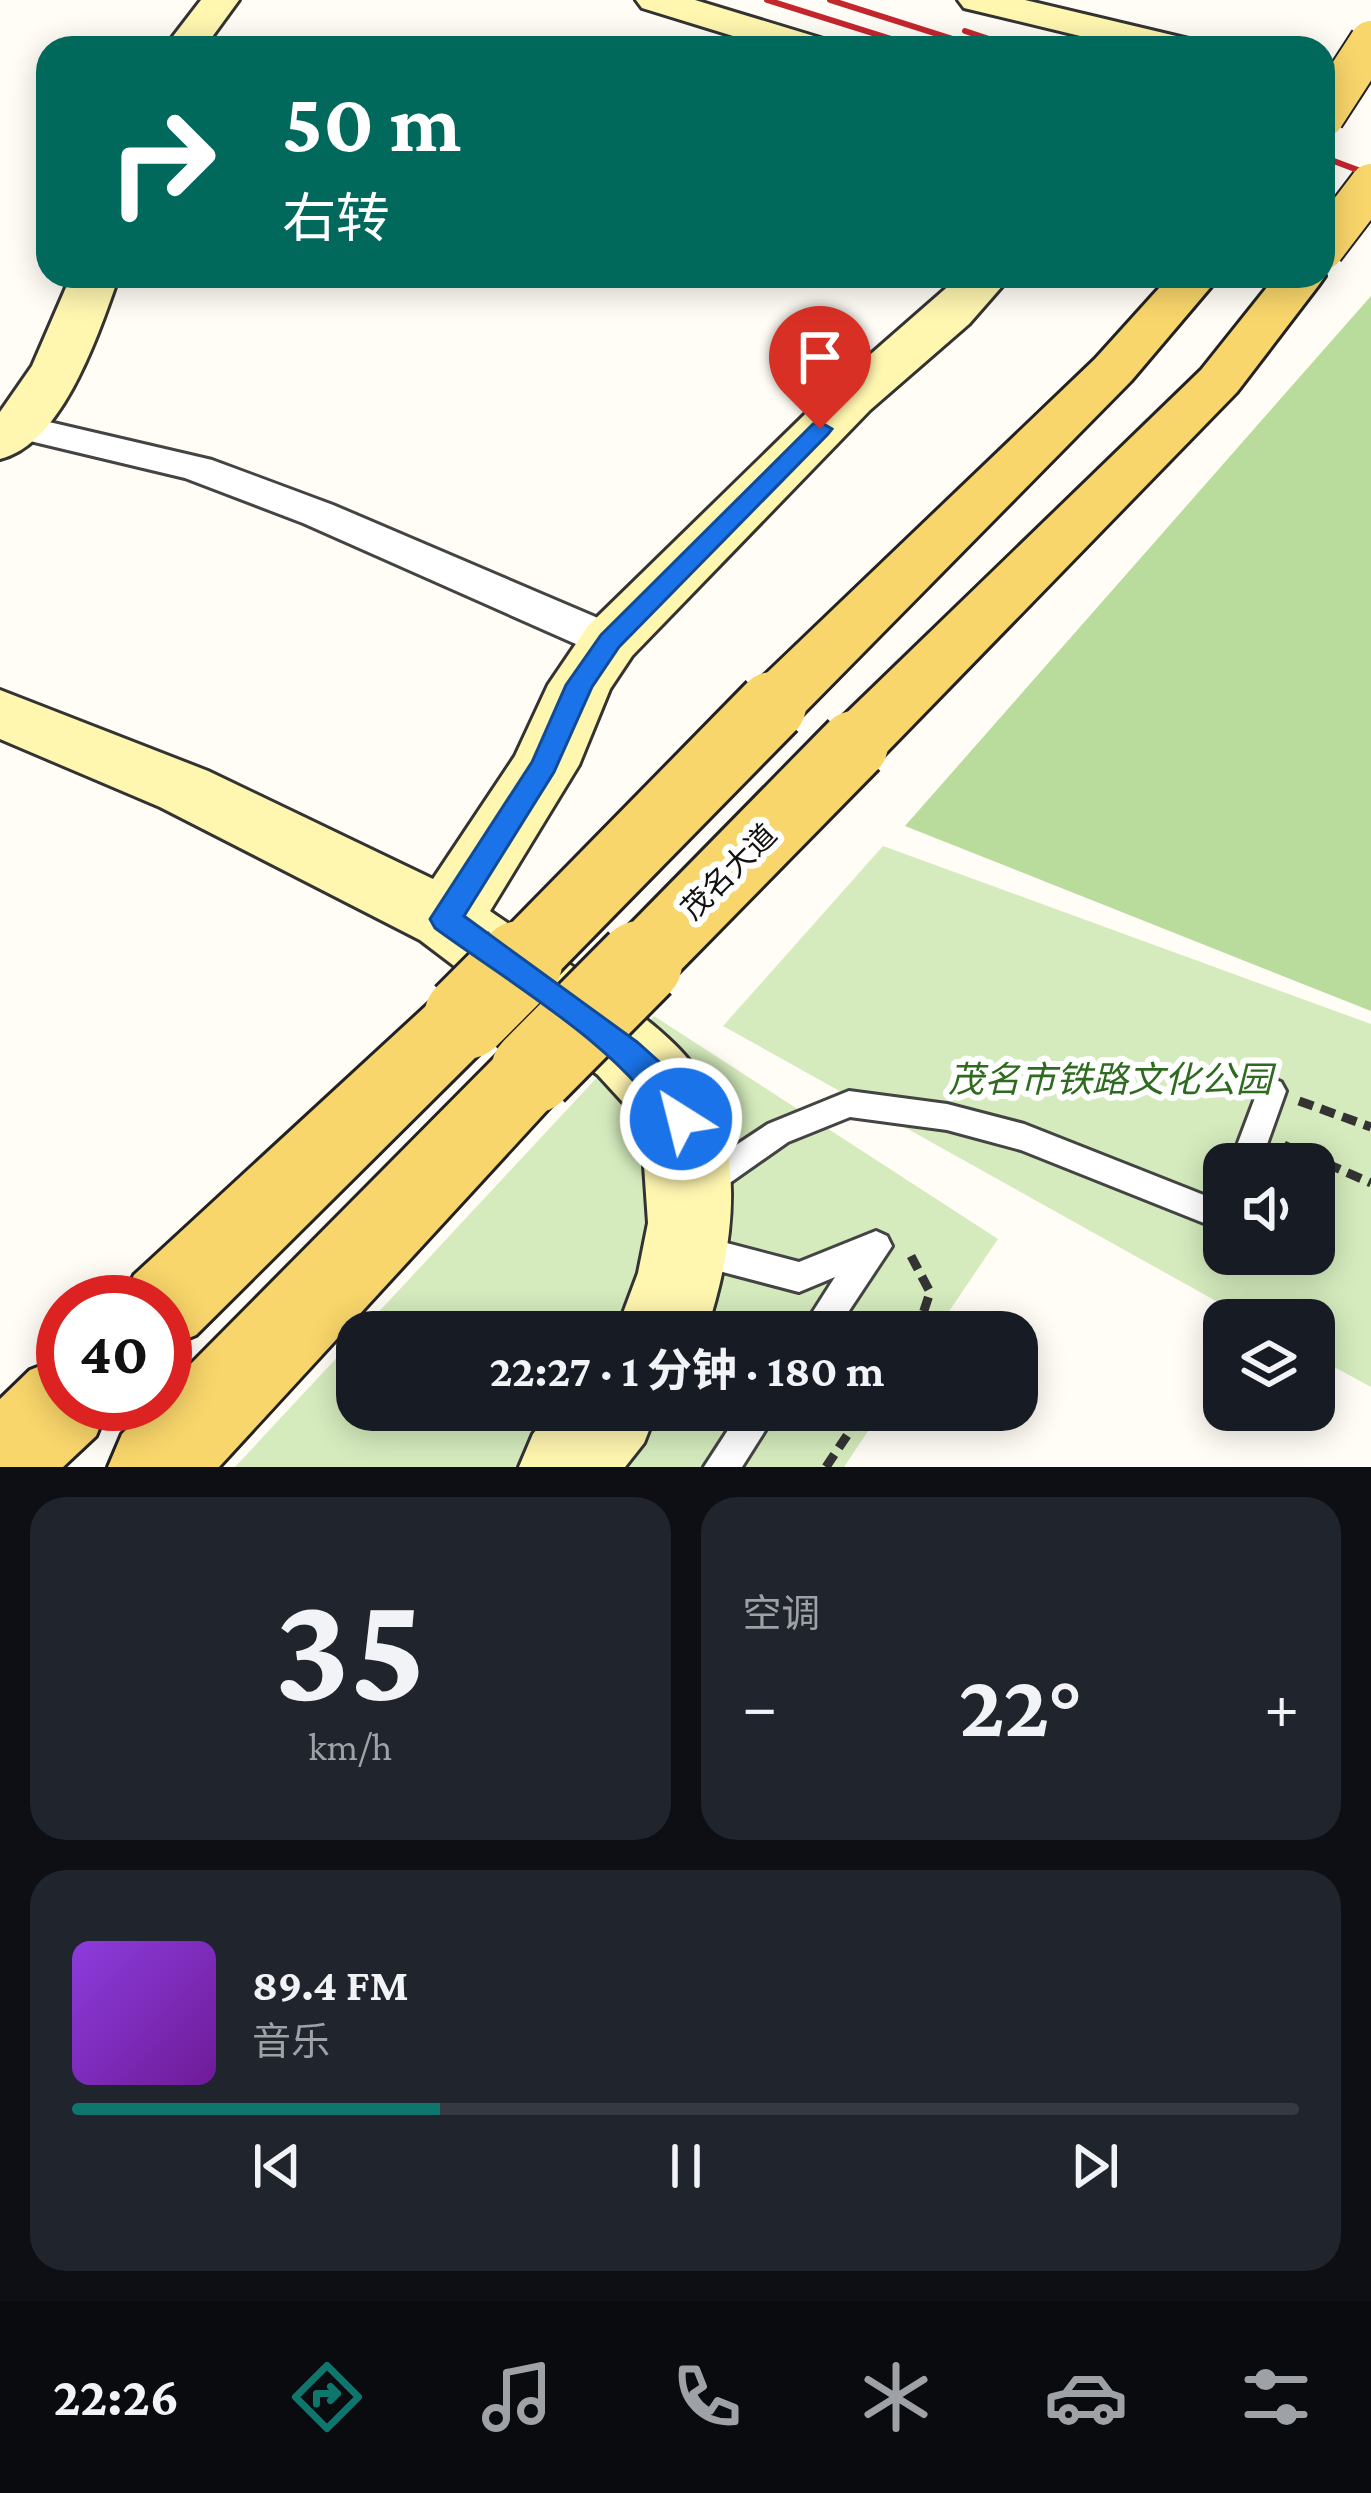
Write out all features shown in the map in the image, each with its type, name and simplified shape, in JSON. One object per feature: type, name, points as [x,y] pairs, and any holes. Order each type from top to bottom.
[{"type":"main road","points":[[1335,98],[1371,42]]},
{"type":"main road","points":[[1335,232],[1371,185]]},
{"type":"main road","name":"茂名大道","points":[[155,1467],[533,1071],[1219,381],[1292,288]]},
{"type":"main road","points":[[192,1279],[466,1017],[1182,293]]},
{"type":"main road","points":[[0,1463],[36,1429]]},
{"type":"street","points":[[193,36],[220,0]]},
{"type":"street","points":[[655,0],[774,36]]},
{"type":"street","points":[[977,0],[1128,36]]},
{"type":"street","points":[[1335,72],[1371,76]]},
{"type":"street","points":[[91,288],[65,357],[9,435],[198,469],[318,514],[610,641]]},
{"type":"street","points":[[446,919],[544,765],[580,685],[610,641],[850,399],[974,288]]},
{"type":"street","points":[[0,712],[184,789],[446,919],[626,1052],[664,1088],[681,1119],[686,1222],[666,1311]]},
{"type":"street","points":[[566,1467],[594,1431]]},
{"type":"lane","points":[[1251,1143],[1271,1091]]},
{"type":"lane","points":[[876,1246],[799,1276],[686,1222],[778,1133],[849,1104],[947,1117],[1024,1137],[1203,1209]]},
{"type":"lane","points":[[831,1311],[876,1246]]},
{"type":"lane","points":[[722,1467],[747,1431]]},
{"type":"path","points":[[1271,1091],[1371,1127]]},
{"type":"path","points":[[1254,1132],[1371,1183]]},
{"type":"path","points":[[876,1246],[911,1255],[929,1292],[923,1311]]},
{"type":"path","points":[[826,1467],[850,1431]]},
{"type":"green space","points":[[1371,296],[1371,1011],[905,826]]},
{"type":"green space","name":"茂名市铁路文化公园","points":[[883,846],[1371,1024],[1371,1387],[1335,1367],[1335,1299],[1212,1299],[723,1026]]},
{"type":"green space","points":[[654,1016],[998,1239],[949,1311],[380,1311]]},
{"type":"green space","points":[[336,1359],[336,1431],[868,1431],[844,1467],[235,1467]]},
{"type":"railway","points":[[767,0],[882,36]]},
{"type":"railway","points":[[830,0],[943,36]]},
{"type":"railway","points":[[965,31],[980,36]]},
{"type":"railway","points":[[1335,162],[1371,175]]},
{"type":"railway","points":[[1335,198],[1371,212]]},
{"type":"route","points":[[681,1119],[664,1088],[626,1052],[446,919],[544,765],[580,685],[610,641],[820,429]]}]
